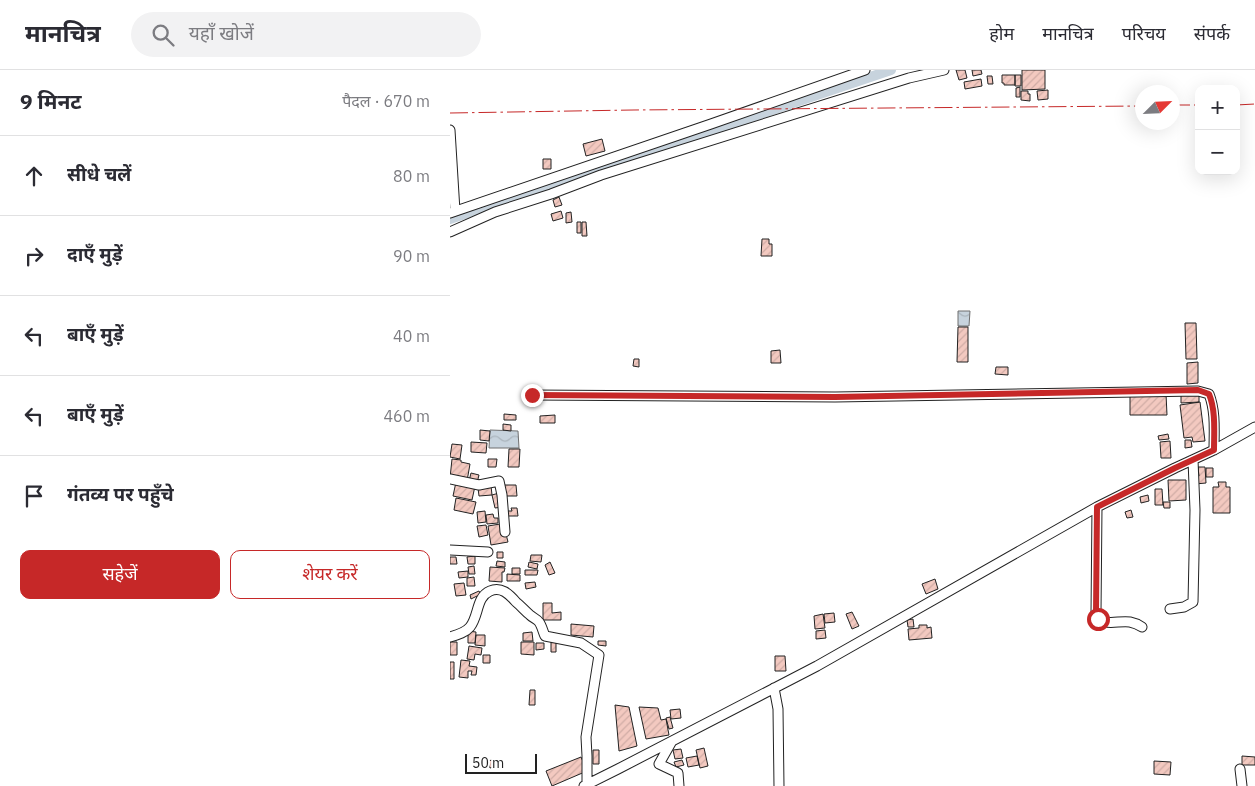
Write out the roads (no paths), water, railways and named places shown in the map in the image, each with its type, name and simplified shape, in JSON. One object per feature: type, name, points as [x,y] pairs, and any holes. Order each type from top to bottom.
[{"type":"street","points":[[450,130],[453,212],[865,70]]},
{"type":"street","points":[[450,232],[495,212],[601,175],[909,78],[944,70]]},
{"type":"street","points":[[532,395],[835,397],[1198,390],[1209,394],[1213,403],[1214,450]]},
{"type":"street","points":[[450,637],[464,633],[474,620],[483,596],[487,592],[499,589],[504,590],[538,620],[545,636],[581,643],[599,655],[586,737],[585,785],[618,770],[817,666],[1097,507],[1214,450],[1255,427]]},
{"type":"street","points":[[1170,609],[1184,607],[1193,602],[1195,510],[1193,460]]},
{"type":"street","points":[[450,479],[479,485],[499,481],[505,532]]},
{"type":"street","points":[[1097,507],[1096,614],[1098,619],[1104,622],[1130,622],[1142,627]]},
{"type":"street","points":[[450,550],[488,552]]},
{"type":"street","points":[[774,688],[778,709],[779,786]]},
{"type":"street","points":[[672,741],[658,764],[678,773],[679,786]]},
{"type":"street","points":[[1240,769],[1242,786]]},
{"type":"water","points":[[958,311],[970,311],[969,326],[958,326]]},
{"type":"water","points":[[490,430],[518,431],[519,448],[489,448]]},
{"type":"waterway","points":[[450,219],[891,70]]}]
